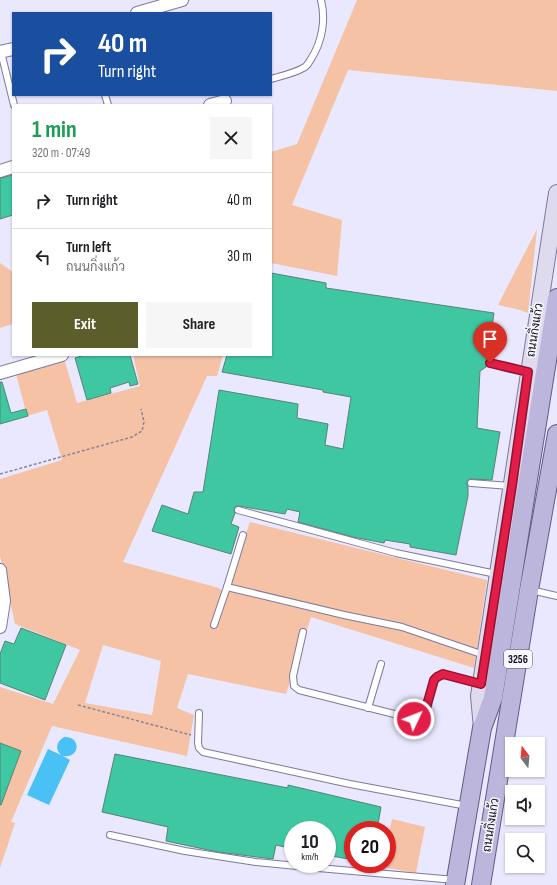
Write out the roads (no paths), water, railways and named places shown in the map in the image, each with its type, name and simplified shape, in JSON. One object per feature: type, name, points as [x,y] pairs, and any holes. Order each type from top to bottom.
[{"type":"main road","name":"ถนนกิ่งแก้ว","points":[[482,728],[479,696],[512,486],[528,372],[557,193]]},
{"type":"main road","name":"ถนนกิ่งแก้ว","points":[[456,882],[482,728],[493,698],[557,298]]},
{"type":"main road","name":"ถนนกิ่งแก้ว","points":[[481,885],[529,590],[557,434]]},
{"type":"street","points":[[140,12],[182,0]]},
{"type":"street","points":[[213,104],[225,100]]},
{"type":"street","points":[[0,171],[12,167]]},
{"type":"street","points":[[0,373],[59,356]]},
{"type":"street","points":[[0,570],[4,601],[0,627]]},
{"type":"lane","points":[[272,79],[305,68],[316,51],[321,40],[323,18],[323,9],[320,0]]},
{"type":"lane","points":[[5,51],[12,93]]},
{"type":"lane","points":[[490,363],[528,372]]},
{"type":"lane","points":[[471,482],[512,486]]},
{"type":"lane","points":[[238,510],[396,553],[497,575]]},
{"type":"lane","points":[[214,625],[243,535]]},
{"type":"lane","points":[[227,587],[402,627],[485,656]]},
{"type":"lane","points":[[529,590],[557,596]]},
{"type":"lane","points":[[303,632],[294,676],[294,686],[299,690],[414,719],[421,718],[425,712],[434,680],[437,677],[443,674],[481,684]]},
{"type":"lane","points":[[368,708],[381,664]]},
{"type":"lane","points":[[200,713],[198,743],[199,748],[203,752],[350,784],[469,806]]},
{"type":"lane","points":[[110,835],[186,851],[256,862],[456,882]]},
{"type":"water","points":[[64,737],[74,740],[77,747],[73,754],[63,756],[70,760],[49,805],[27,795],[48,749],[61,755],[57,746],[59,741]]}]
